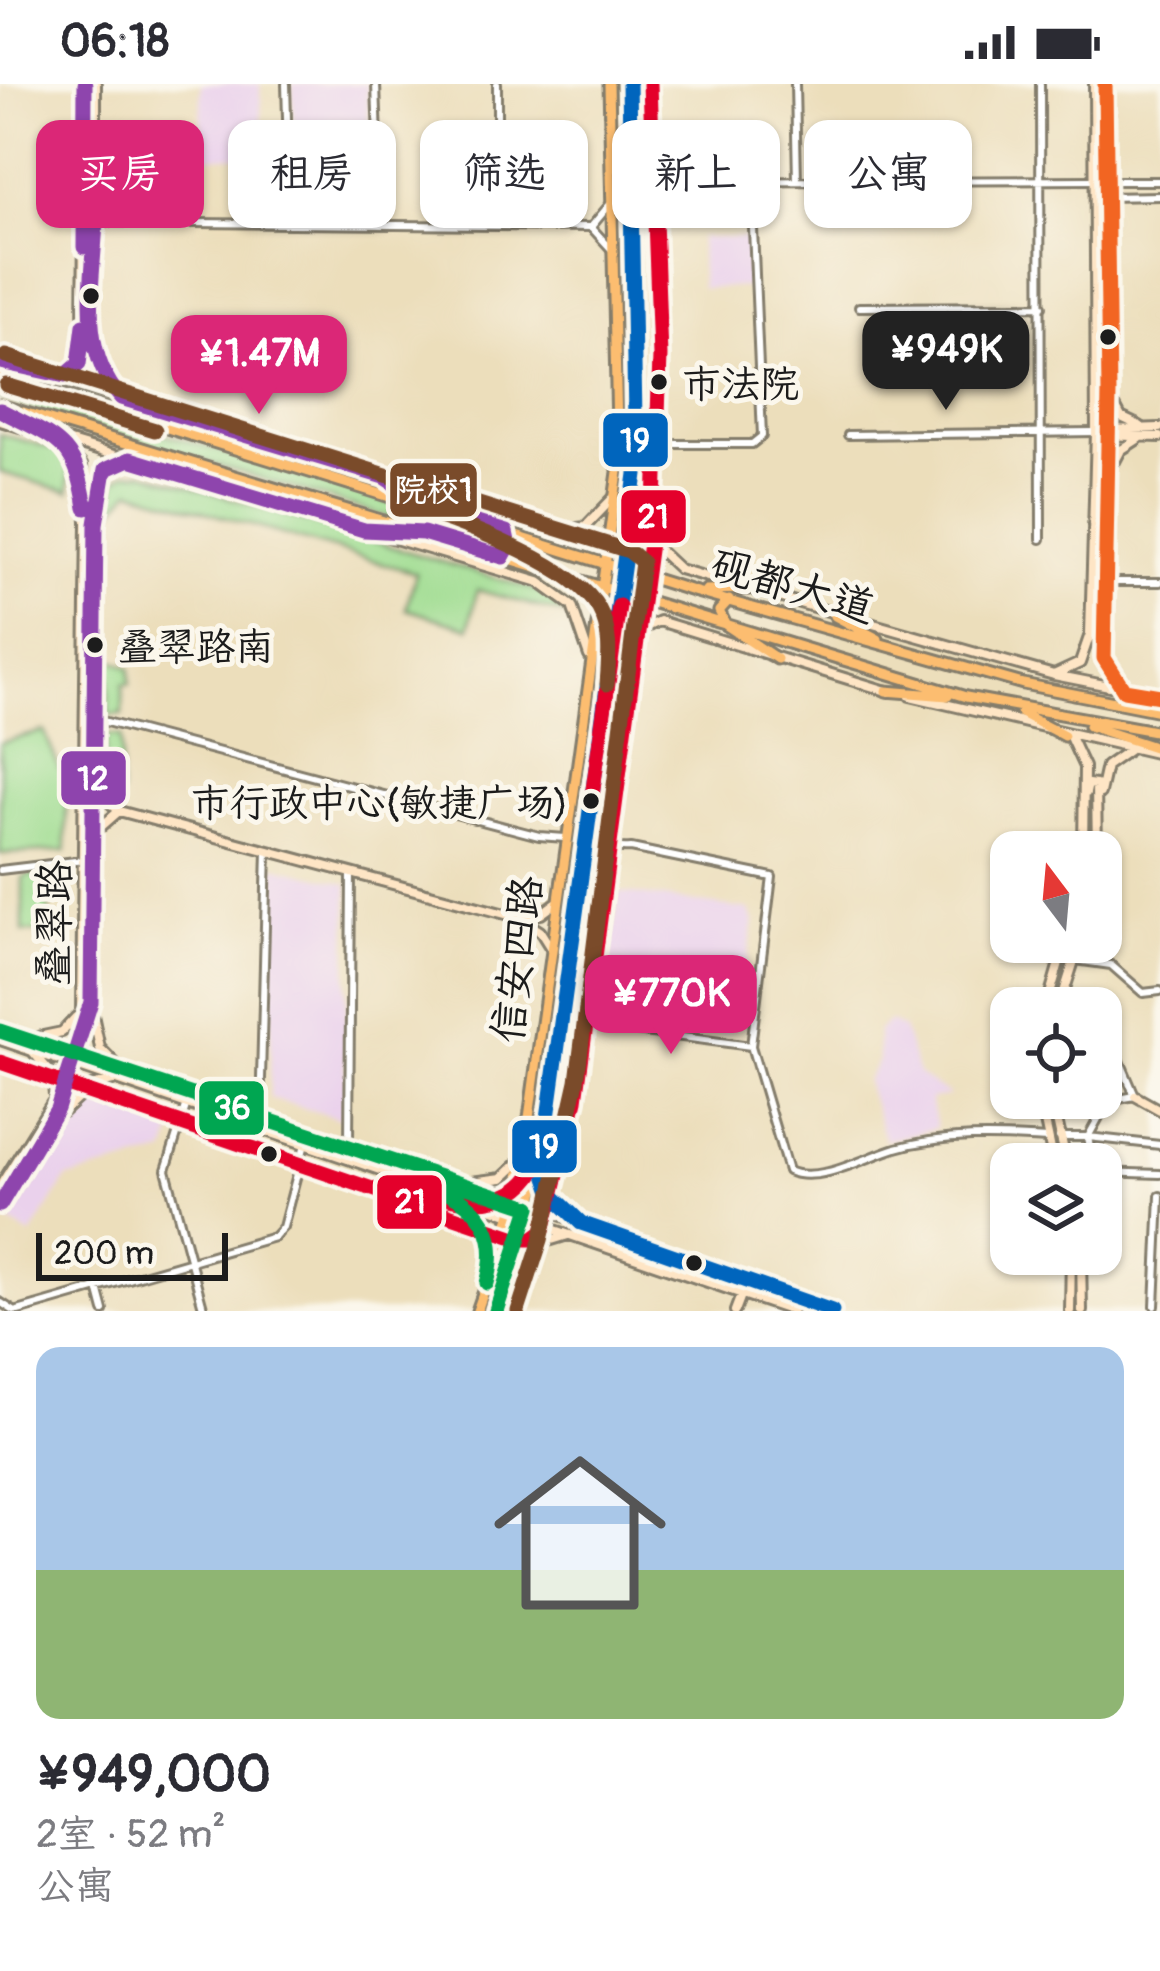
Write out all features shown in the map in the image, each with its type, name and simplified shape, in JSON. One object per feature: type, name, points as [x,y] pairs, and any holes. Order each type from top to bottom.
[{"type":"main road","points":[[55,378],[76,369],[83,340],[86,84]]},
{"type":"main road","points":[[96,84],[96,120]]},
{"type":"main road","name":"信安四路","points":[[609,84],[612,171]]},
{"type":"main road","points":[[629,84],[630,120]]},
{"type":"main road","points":[[1054,675],[1080,663],[1090,634],[1096,433],[1094,84]]},
{"type":"main road","points":[[1105,84],[1109,393],[1102,636],[1106,668],[1124,690]]},
{"type":"main road","points":[[96,228],[100,375],[121,398]]},
{"type":"main road","name":"信安四路","points":[[477,1311],[515,1201],[524,1154],[586,676],[618,472],[615,228]]},
{"type":"main road","points":[[599,762],[616,663],[638,444],[634,228]]},
{"type":"main road","points":[[1096,337],[1108,337]]},
{"type":"main road","points":[[83,340],[87,348],[96,345]]},
{"type":"main road","name":"砚都大道","points":[[0,369],[24,369],[562,530],[585,527],[615,494]]},
{"type":"main road","name":"砚都大道","points":[[0,369],[198,438],[623,571],[899,650],[1160,710]]},
{"type":"main road","points":[[1109,393],[1121,417],[1146,433]]},
{"type":"main road","points":[[152,407],[198,438]]},
{"type":"main road","points":[[0,408],[42,434]]},
{"type":"main road","name":"砚都大道","points":[[0,408],[602,584],[966,697],[1160,731]]},
{"type":"main road","points":[[0,421],[519,576]]},
{"type":"main road","points":[[1096,433],[1160,433]]},
{"type":"main road","points":[[1106,480],[1121,450],[1146,433]]},
{"type":"main road","name":"叠翠路","points":[[62,441],[82,465],[84,496],[84,860],[91,1002],[76,1059]]},
{"type":"main road","points":[[98,500],[105,470],[130,459]]},
{"type":"main road","points":[[618,472],[636,474]]},
{"type":"main road","points":[[384,477],[432,509]]},
{"type":"main road","points":[[84,496],[92,492],[98,500]]},
{"type":"main road","points":[[634,499],[646,538],[668,562],[835,616],[1054,675],[1160,696]]},
{"type":"main road","name":"叠翠路","points":[[76,1059],[87,981],[94,832],[98,500]]},
{"type":"main road","points":[[364,530],[423,533]]},
{"type":"main road","points":[[503,557],[509,547],[506,532]]},
{"type":"main road","points":[[460,544],[563,595],[580,620],[589,656]]},
{"type":"main road","points":[[693,591],[749,589]]},
{"type":"main road","name":"信安四路","points":[[496,1311],[542,1162],[599,762],[604,678],[620,592]]},
{"type":"main road","points":[[729,600],[718,611],[726,625],[777,659]]},
{"type":"main road","points":[[835,616],[899,650]]},
{"type":"main road","points":[[616,663],[630,635],[659,622],[886,691],[1064,736],[1160,752]]},
{"type":"main road","points":[[1090,634],[1102,636]]},
{"type":"main road","points":[[586,676],[604,678]]},
{"type":"main road","points":[[886,691],[966,697]]},
{"type":"main road","points":[[1005,705],[1064,736],[1083,755],[1083,831]]},
{"type":"main road","points":[[1067,718],[1160,752]]},
{"type":"main road","points":[[1097,831],[1106,766],[1132,749]]},
{"type":"main road","points":[[1084,801],[1093,782],[1098,806]]},
{"type":"main road","points":[[94,789],[119,811],[520,918],[540,931],[550,947]]},
{"type":"main road","points":[[94,832],[119,811]]},
{"type":"main road","points":[[520,918],[541,914],[556,903]]},
{"type":"main road","points":[[91,1002],[100,1048],[124,1071],[187,1103],[792,1311]]},
{"type":"main road","points":[[26,1043],[62,1032],[81,1011]]},
{"type":"main road","points":[[3,1036],[124,1071]]},
{"type":"main road","points":[[26,1043],[52,1073],[51,1115]]},
{"type":"main road","points":[[76,1059],[123,1082]]},
{"type":"main road","points":[[53,1103],[76,1059]]},
{"type":"main road","points":[[0,1205],[51,1115],[76,1059]]},
{"type":"main road","points":[[0,1186],[51,1115],[91,1086],[144,1083],[464,1181],[832,1311]]},
{"type":"main road","points":[[1135,1096],[1160,1110]]},
{"type":"main road","points":[[532,1098],[551,1103]]},
{"type":"main road","points":[[1044,1119],[1048,1143]]},
{"type":"main road","points":[[1056,1119],[1060,1143]]},
{"type":"main road","points":[[464,1181],[502,1178],[524,1154]]},
{"type":"main road","points":[[542,1162],[554,1197],[581,1223]]},
{"type":"main road","points":[[429,1185],[433,1172]]},
{"type":"main road","points":[[464,1198],[488,1223],[496,1257]]},
{"type":"main road","points":[[510,1269],[540,1241],[569,1235]]},
{"type":"main road","points":[[1070,1311],[1071,1275]]},
{"type":"main road","points":[[1081,1275],[1082,1311]]},
{"type":"main road","points":[[739,1311],[749,1283]]},
{"type":"street","points":[[286,84],[287,120]]},
{"type":"street","points":[[376,84],[377,120]]},
{"type":"street","points":[[497,84],[497,120]]},
{"type":"street","points":[[795,84],[797,182]]},
{"type":"street","points":[[1040,84],[1045,432],[1041,539]]},
{"type":"street","points":[[780,182],[1095,180]]},
{"type":"street","points":[[1106,182],[1160,181]]},
{"type":"street","points":[[1106,197],[1160,196]]},
{"type":"street","points":[[612,201],[591,226],[616,255]]},
{"type":"street","points":[[638,444],[752,444],[762,436],[753,228]]},
{"type":"street","points":[[859,307],[1042,306]]},
{"type":"street","points":[[848,435],[1096,433]]},
{"type":"street","points":[[1105,582],[1160,582]]},
{"type":"street","points":[[95,719],[538,836],[565,838]]},
{"type":"street","points":[[590,820],[607,846],[616,850],[632,848],[772,877],[751,1046],[778,1154],[794,1175],[812,1175],[933,1139],[1047,1139]]},
{"type":"street","points":[[260,1116],[267,850]]},
{"type":"street","points":[[580,888],[616,850]]},
{"type":"street","points":[[0,870],[84,860]]},
{"type":"street","points":[[349,1145],[351,872]]},
{"type":"street","points":[[1096,963],[1111,965],[1143,992],[1160,991]]},
{"type":"street","points":[[566,996],[580,1017],[598,1025],[751,1046]]},
{"type":"street","points":[[559,1044],[598,1025]]},
{"type":"street","points":[[1089,1143],[1088,1137],[1108,1101],[1135,1096],[1122,1066]]},
{"type":"street","points":[[187,1103],[166,1170],[204,1311]]},
{"type":"street","points":[[1059,1138],[1160,1144]]},
{"type":"street","points":[[0,1302],[16,1311],[274,1237],[283,1227],[305,1144]]},
{"type":"street","points":[[1122,1173],[1160,1174]]},
{"type":"street","points":[[1155,1306],[1160,1196]]},
{"type":"street","points":[[98,1288],[104,1311]]},
{"type":"shaded area","points":[[201,84],[260,84],[262,120],[228,120],[228,157],[204,157]]},
{"type":"shaded area","points":[[292,84],[367,84],[368,120],[293,120]]},
{"type":"shaded area","points":[[700,238],[748,238],[749,287],[701,288]]},
{"type":"shaded area","points":[[274,866],[348,884],[345,1120],[270,1098]]},
{"type":"shaded area","points":[[619,892],[749,910],[754,921],[737,1023],[726,1033],[602,1016]]},
{"type":"shaded area","points":[[890,1021],[903,1029],[918,1074],[950,1096],[930,1099],[936,1128],[885,1141],[866,1081],[878,1061],[878,1030]]},
{"type":"shaded area","points":[[103,1096],[179,1115],[166,1153],[67,1178],[31,1235],[9,1222],[82,1108]]},
{"type":"green space","points":[[0,384],[452,521],[498,544],[450,536],[0,399]]},
{"type":"green space","points":[[0,434],[61,451],[69,463],[69,492],[0,472]]},
{"type":"green space","points":[[143,472],[539,591],[560,603],[564,614],[477,590],[469,628],[406,609],[416,573],[131,490],[110,514],[114,482],[126,473]]},
{"type":"green space","points":[[109,658],[130,668],[130,684],[123,684],[123,714],[108,715]]},
{"type":"green space","points":[[44,731],[66,784],[66,851],[0,854],[0,743]]},
{"type":"green space","points":[[106,735],[121,736],[121,795],[105,790]]},
{"type":"green space","points":[[51,875],[47,932],[23,932],[23,878]]},
{"type":"transit line","name":"12","points":[[84,247],[85,84]]},
{"type":"transit line","name":"19","points":[[629,84],[636,474],[542,1162],[554,1197],[581,1223],[832,1311]]},
{"type":"transit line","name":"21","points":[[0,1062],[519,1239],[532,1239],[543,1231],[576,1100],[655,505],[660,356],[650,84]]},
{"type":"transit line","points":[[1105,84],[1109,393],[1104,658],[1124,690],[1160,696]]},
{"type":"transit line","name":"12","points":[[0,1205],[57,1109],[91,1002],[96,524],[105,470],[130,459],[364,530],[423,533],[503,557],[509,546],[506,532],[432,509],[384,477],[121,398],[107,379],[93,337],[96,228]]},
{"type":"transit line","name":"12","points":[[0,362],[65,376],[79,364],[84,325]]},
{"type":"transit line","name":"院校1","points":[[6,356],[629,551],[642,562],[577,1081],[541,1240],[518,1311]]},
{"type":"transit line","name":"院校1","points":[[6,385],[155,430]]},
{"type":"transit line","name":"12","points":[[0,410],[60,444],[76,468],[86,508]]},
{"type":"transit line","name":"院校1","points":[[425,512],[521,550],[587,593],[606,627],[607,684]]},
{"type":"transit line","name":"21","points":[[592,796],[619,606]]},
{"type":"transit line","name":"36","points":[[0,1031],[530,1207],[496,1311]]},
{"type":"transit line","name":"21","points":[[440,1196],[481,1201],[512,1192],[535,1169],[549,1131]]},
{"type":"transit line","name":"36","points":[[443,1190],[469,1206],[486,1227],[492,1252],[487,1283]]},
{"type":"place","name":"市法院","points":[[659,382]]},
{"type":"place","name":"叠翠路南","points":[[95,645]]},
{"type":"place","name":"市行政中心(敏捷广场)","points":[[591,801]]}]
